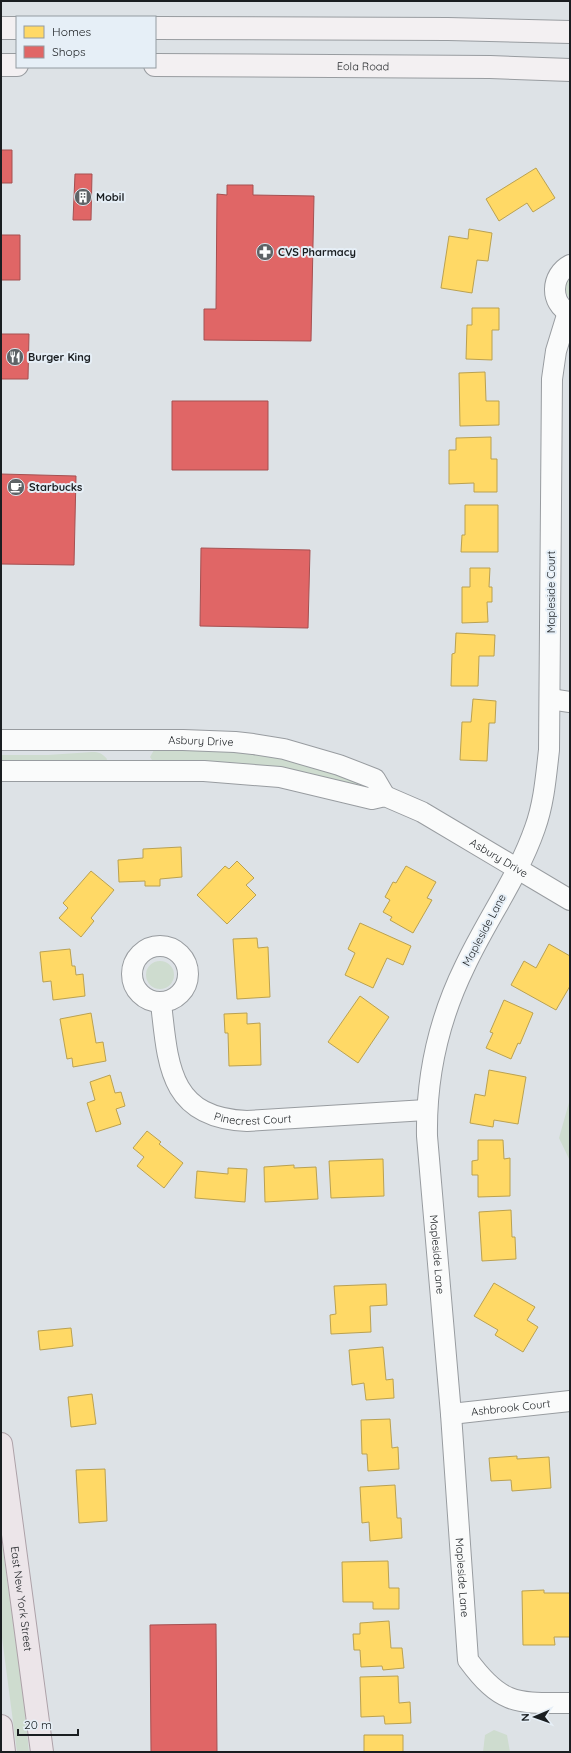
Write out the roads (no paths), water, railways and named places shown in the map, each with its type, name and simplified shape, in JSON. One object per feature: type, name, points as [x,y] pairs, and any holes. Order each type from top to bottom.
[{"type":"main road","points":[[1,28],[16,28]]},
{"type":"main road","points":[[156,28],[441,29],[570,32]]},
{"type":"main road","points":[[1,65],[16,65]]},
{"type":"main road","name":"Eola Road","points":[[156,65],[490,67],[570,70]]},
{"type":"main road","name":"East New York Street","points":[[1,1444],[42,1752]]},
{"type":"main road","points":[[1,1726],[4,1752]]},
{"type":"street","name":"Mapleside Court","points":[[518,868],[535,828],[544,793],[549,750],[552,379],[556,351],[569,312],[561,307],[554,291],[555,282],[559,274],[564,268],[570,265]]},
{"type":"street","points":[[550,699],[570,702]]},
{"type":"street","name":"Asbury Drive","points":[[1,740],[183,740],[253,744],[284,749],[339,764],[375,779],[385,796],[422,812],[570,900]]},
{"type":"street","name":"Asbury Drive","points":[[1,770],[204,771],[280,776],[372,799],[385,796]]},
{"type":"street","name":"Mapleside Lane","points":[[518,868],[465,965],[442,1024],[432,1066],[426,1110],[428,1144],[451,1414],[468,1660],[480,1677],[494,1690],[509,1699],[525,1703],[570,1703]]},
{"type":"street","name":"Pinecrest Court","points":[[161,1003],[167,1057],[175,1080],[182,1095],[193,1105],[206,1113],[219,1118],[247,1121],[426,1110]]},
{"type":"street","name":"Ashbrook Court","points":[[451,1414],[570,1401]]},
{"type":"place","name":"Mobil","points":[[83,197]]},
{"type":"place","name":"CVS Pharmacy","points":[[265,252]]},
{"type":"place","name":"Burger King","points":[[15,357]]},
{"type":"place","name":"Starbucks","points":[[16,487]]}]
